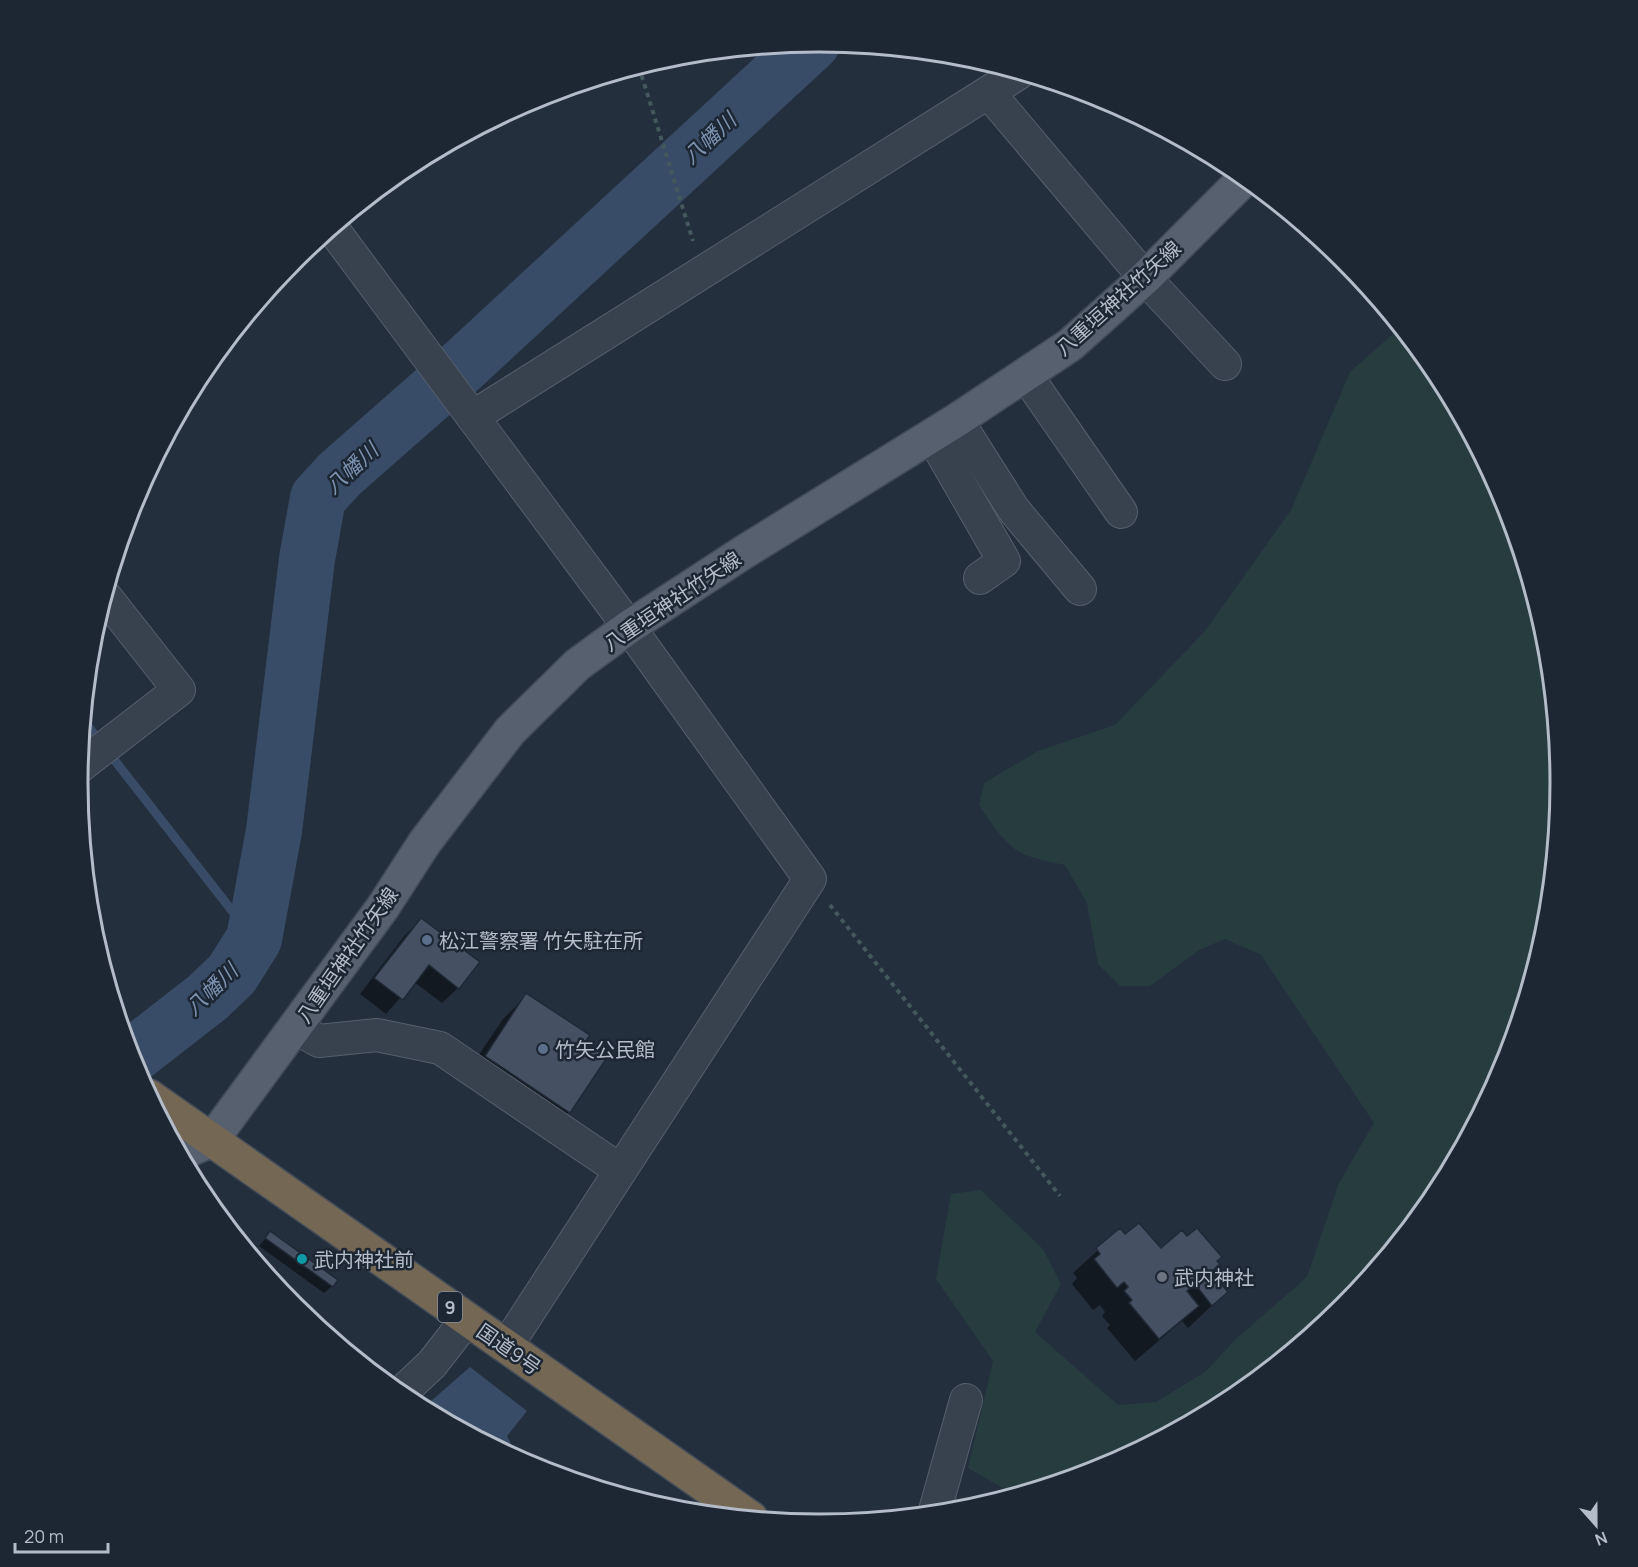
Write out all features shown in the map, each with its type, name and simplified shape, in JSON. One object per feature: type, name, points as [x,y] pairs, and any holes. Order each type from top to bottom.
[{"type":"highway","name":"国道9号","points":[[162,1105],[739,1510]]},
{"type":"main road","name":"八重垣神社竹矢線","points":[[212,1140],[383,907],[425,842],[510,731],[577,666],[629,627],[944,428],[1070,345],[1145,278],[1238,185]]},
{"type":"main road","points":[[187,1151],[212,1140]]},
{"type":"street","points":[[474,416],[1011,78]]},
{"type":"street","points":[[989,93],[1145,278],[1225,364]]},
{"type":"street","points":[[337,234],[629,627],[810,879],[506,1347]]},
{"type":"street","points":[[1026,375],[1121,512]]},
{"type":"street","points":[[944,428],[1005,561],[980,578]]},
{"type":"street","points":[[944,428],[1080,588]]},
{"type":"street","points":[[89,759],[179,690],[111,603]]},
{"type":"street","points":[[296,1028],[319,1041],[377,1035],[440,1048],[620,1170]]},
{"type":"street","points":[[407,1387],[432,1364],[467,1319]]},
{"type":"street","points":[[937,1504],[966,1400]]},
{"type":"path","points":[[641,75],[702,273]]},
{"type":"path","points":[[810,879],[1060,1196]]},
{"type":"green space","points":[[1395,333],[1399,338],[1427,377],[1475,460],[1511,549],[1525,594],[1544,688],[1550,784],[1544,879],[1525,973],[1494,1063],[1475,1107],[1452,1149],[1427,1190],[1399,1229],[1336,1300],[1264,1363],[1184,1417],[1099,1459],[1007,1490],[968,1468],[993,1361],[936,1279],[951,1194],[981,1190],[1043,1249],[1061,1284],[1035,1332],[1118,1405],[1156,1402],[1205,1372],[1237,1338],[1307,1277],[1339,1183],[1374,1123],[1261,955],[1225,939],[1199,950],[1150,986],[1120,986],[1098,964],[1087,903],[1065,865],[1034,858],[1013,848],[997,831],[979,805],[984,783],[1038,751],[1115,725],[1205,631],[1291,510],[1350,372]]},
{"type":"water","points":[[470,1367],[527,1411],[507,1436],[512,1447],[453,1417],[430,1402]]},
{"type":"building","name":"松江警察署 竹矢駐在所","points":[[421,918],[480,962],[459,989],[429,965],[403,1000],[374,978]]},
{"type":"building","name":"竹矢公民館","points":[[526,993],[590,1035],[585,1042],[608,1056],[570,1113],[485,1056]]},
{"type":"building","name":"武内神社","points":[[1139,1223],[1161,1248],[1182,1230],[1187,1236],[1197,1228],[1222,1257],[1217,1261],[1220,1264],[1211,1272],[1228,1292],[1212,1306],[1195,1284],[1187,1291],[1199,1306],[1159,1339],[1129,1303],[1132,1300],[1124,1291],[1128,1287],[1124,1282],[1117,1288],[1094,1259],[1100,1254],[1096,1248],[1120,1228],[1125,1234]]},
{"type":"building","name":"武内神社前","points":[[270,1231],[338,1280],[333,1287],[265,1238]]},
{"type":"waterway","name":"八幡川","points":[[139,1051],[208,997],[232,974],[254,939],[274,831],[307,559],[318,498],[340,474],[456,372],[801,53]]},
{"type":"waterway","points":[[91,729],[254,939]]},
{"type":"place","name":"松江警察署 竹矢駐在所","points":[[427,940]]},
{"type":"place","name":"竹矢公民館","points":[[543,1049]]},
{"type":"place","name":"武内神社前","points":[[302,1259]]},
{"type":"place","name":"武内神社","points":[[1162,1277]]}]
